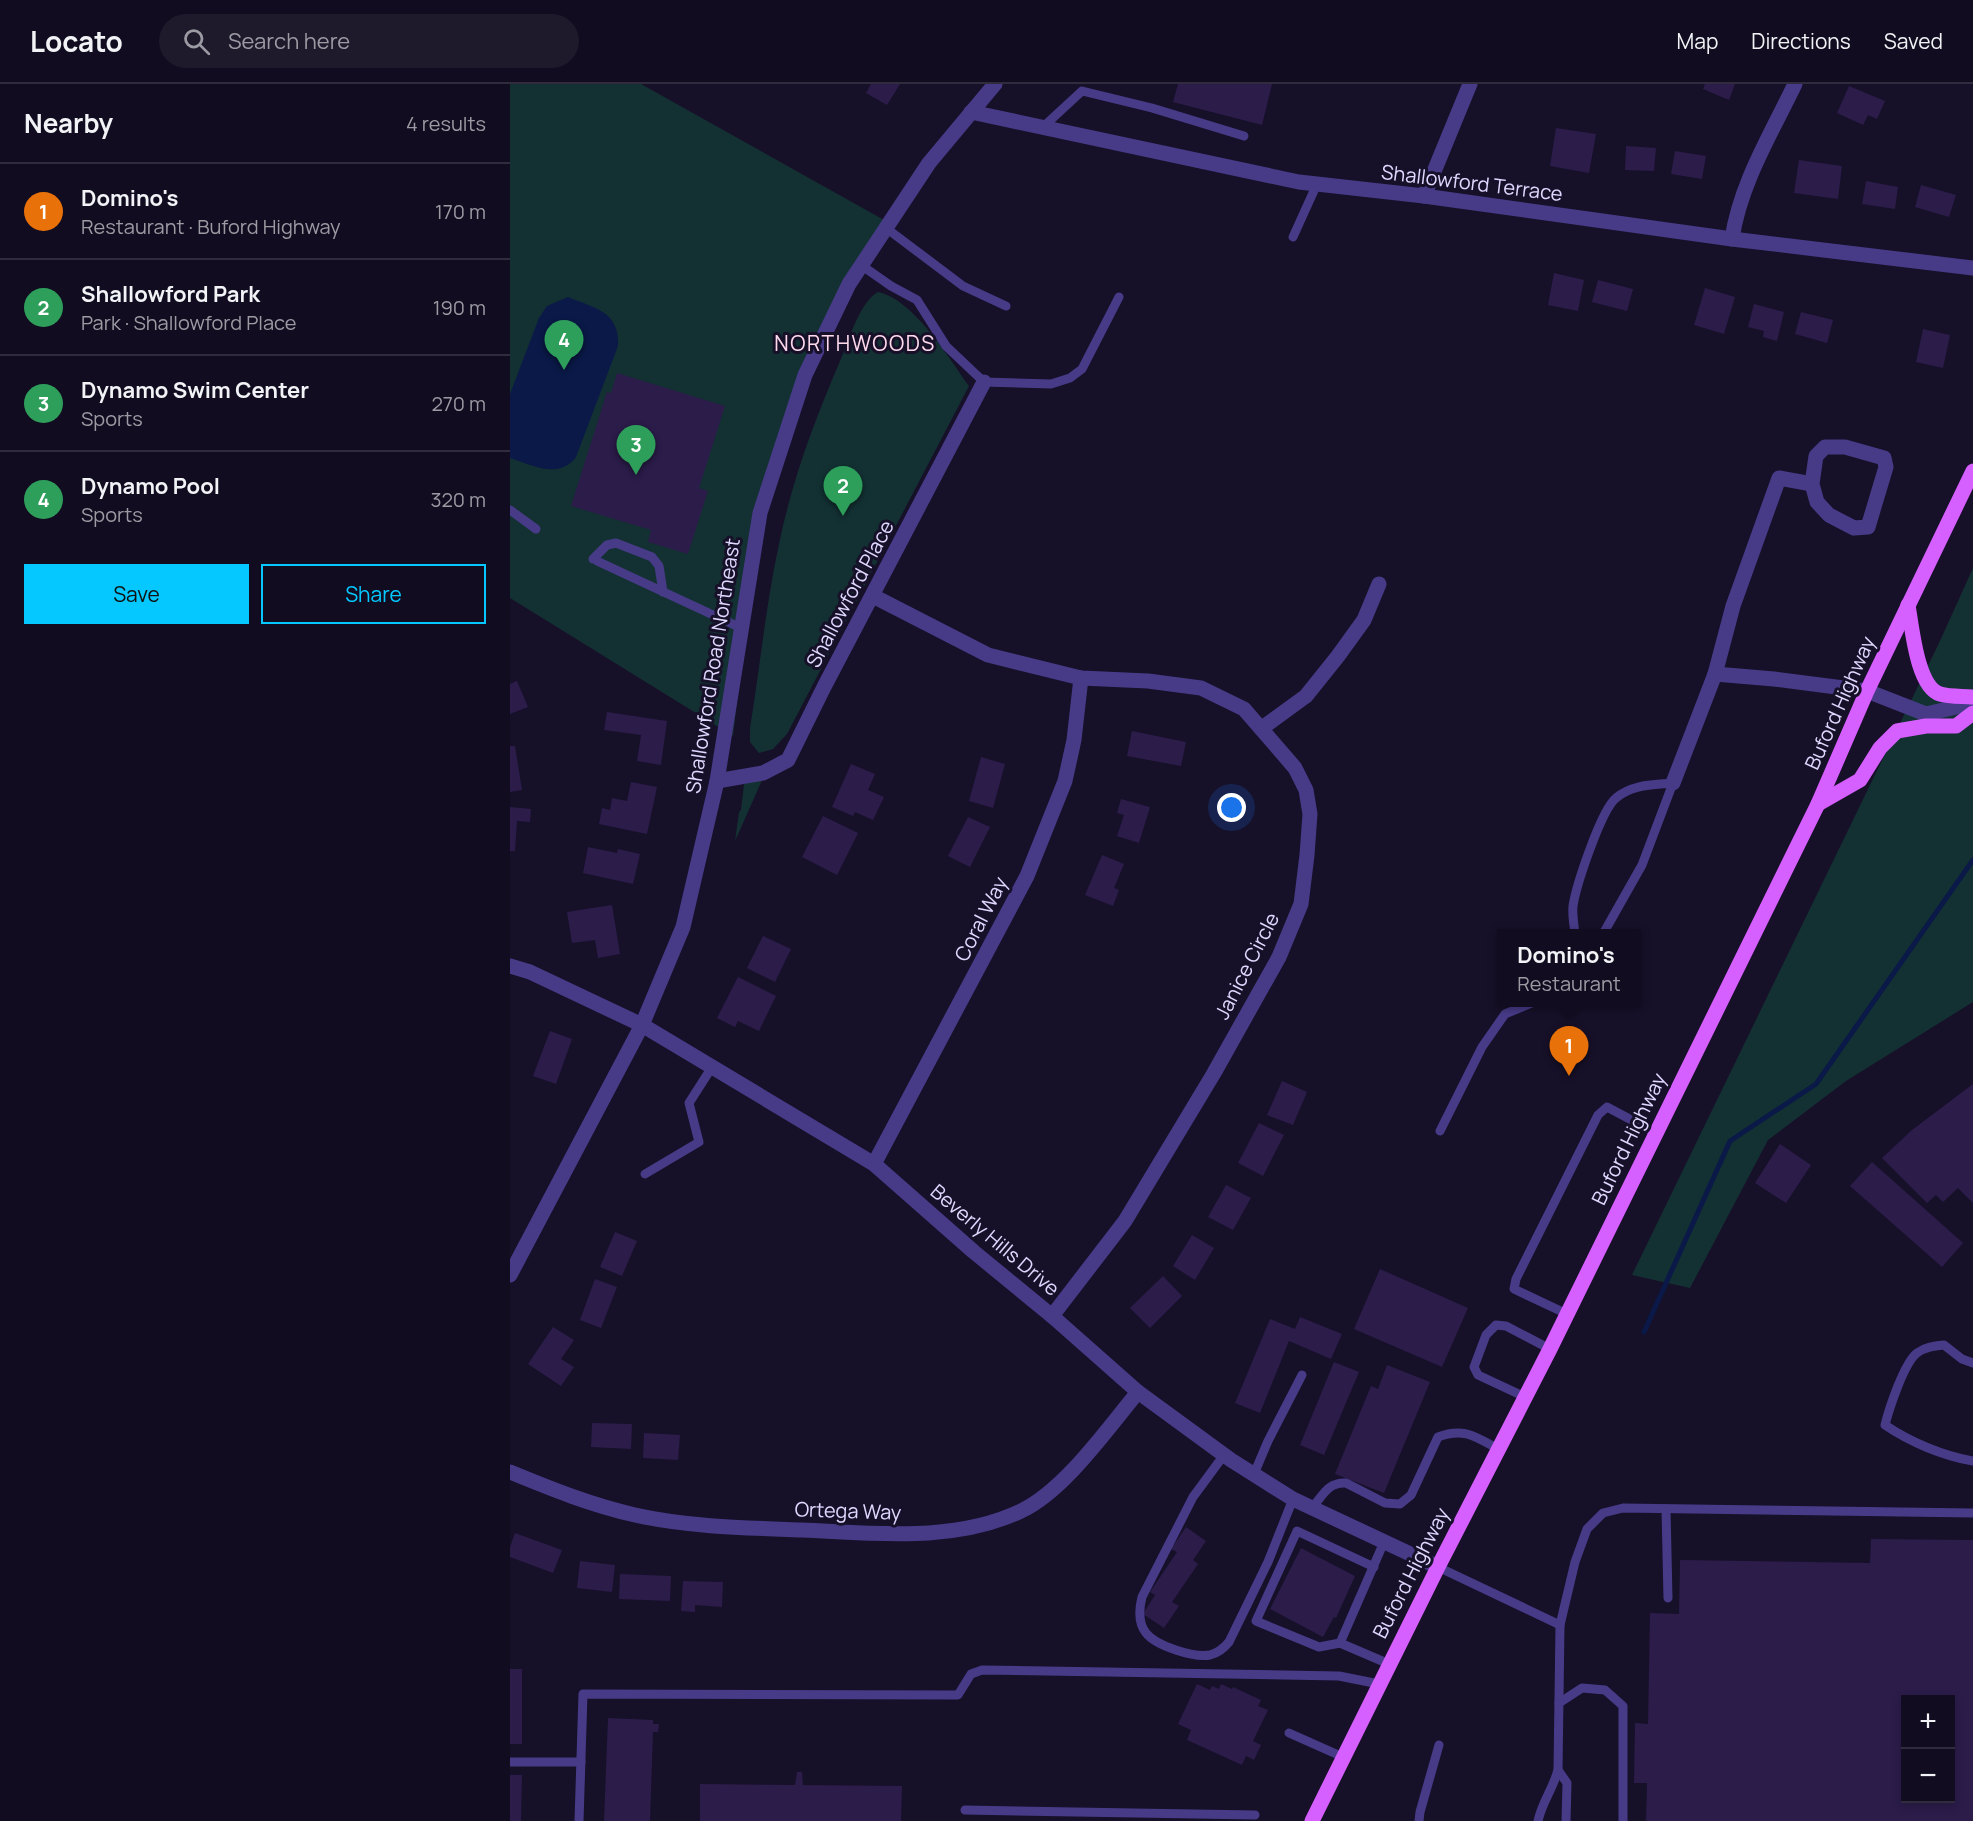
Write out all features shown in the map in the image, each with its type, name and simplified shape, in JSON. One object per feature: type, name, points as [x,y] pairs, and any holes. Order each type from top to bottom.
[{"type":"main road","name":"Buford Highway","points":[[1312,1821],[1389,1664],[1550,1349],[1818,804],[1867,691],[1973,471]]},
{"type":"main road","points":[[1908,605],[1919,666],[1926,681],[1938,694],[1973,697]]},
{"type":"main road","points":[[1818,804],[1860,780],[1880,748],[1897,731],[1926,726],[1956,726],[1973,713]]},
{"type":"street","name":"Shallowford Road Northeast","points":[[510,1275],[642,1025],[683,927],[717,782],[758,523],[805,375],[849,284],[861,265],[929,163],[994,84]]},
{"type":"street","points":[[1424,196],[1470,84]]},
{"type":"street","points":[[1732,239],[1736,214],[1748,182],[1795,84]]},
{"type":"street","name":"Shallowford Terrace","points":[[971,111],[1299,182],[1424,196],[1732,239],[1973,268]]},
{"type":"street","name":"Shallowford Place","points":[[717,782],[763,773],[788,760],[984,382]]},
{"type":"street","points":[[1825,447],[1845,447],[1884,458],[1886,467],[1868,527],[1854,528],[1829,515],[1817,502],[1812,484],[1816,456],[1825,447]]},
{"type":"street","points":[[1673,783],[1715,674],[1734,606],[1779,478],[1812,484]]},
{"type":"street","points":[[1262,728],[1306,696],[1364,620],[1379,584]]},
{"type":"street","name":"Janice Circle","points":[[873,596],[988,655],[1082,678],[1148,681],[1200,688],[1244,709],[1295,768],[1306,790],[1310,814],[1301,904],[1279,957],[1214,1073],[1131,1211],[1052,1316]]},
{"type":"street","points":[[1715,674],[1867,691],[1926,714],[1973,703]]},
{"type":"street","name":"Coral Way","points":[[874,1164],[1027,876],[1065,781],[1074,740],[1082,678]]},
{"type":"street","name":"Beverly Hills Drive","points":[[510,966],[530,972],[642,1025],[874,1164],[1138,1392],[1224,1455],[1293,1499],[1438,1567]]},
{"type":"street","name":"Ortega Way","points":[[510,1473],[574,1499],[636,1515],[681,1522],[758,1529],[932,1534],[989,1525],[1023,1511],[1052,1492],[1138,1392]]},
{"type":"lane","points":[[1043,127],[1082,91],[1152,108],[1244,136]]},
{"type":"lane","points":[[1293,237],[1317,184]]},
{"type":"lane","points":[[886,228],[963,286],[1006,306]]},
{"type":"lane","points":[[861,265],[916,300],[946,346],[984,382],[1051,384],[1070,378],[1082,369],[1119,297]]},
{"type":"lane","points":[[510,510],[536,529]]},
{"type":"lane","points":[[663,592],[660,566],[652,557],[616,543],[607,545],[596,560],[663,592],[741,628]]},
{"type":"lane","points":[[1575,929],[1573,906],[1584,868],[1602,820],[1615,798],[1639,786],[1673,783],[1642,866],[1605,929]]},
{"type":"lane","points":[[1440,1131],[1482,1047],[1505,1014],[1522,1007]]},
{"type":"lane","points":[[645,1174],[699,1142],[689,1103],[712,1067]]},
{"type":"lane","points":[[1567,1314],[1514,1289],[1516,1280],[1598,1114],[1607,1107],[1656,1133]]},
{"type":"lane","points":[[1525,1397],[1478,1375],[1474,1367],[1486,1335],[1496,1325],[1506,1326],[1550,1349]]},
{"type":"lane","points":[[1973,1363],[1962,1359],[1944,1345],[1928,1347],[1915,1354],[1892,1397],[1885,1425],[1899,1435],[1918,1443],[1957,1458],[1973,1461]]},
{"type":"lane","points":[[1254,1474],[1302,1374]]},
{"type":"lane","points":[[1312,1508],[1332,1484],[1341,1483],[1346,1483],[1385,1503],[1400,1504],[1411,1495],[1438,1437],[1451,1432],[1468,1433],[1498,1449]]},
{"type":"lane","points":[[1224,1455],[1193,1497],[1142,1597],[1139,1610],[1141,1622],[1145,1632],[1155,1641],[1188,1654],[1212,1655],[1229,1642],[1268,1562],[1293,1499]]},
{"type":"lane","points":[[1538,1821],[1541,1806],[1555,1783],[1558,1770],[1560,1625],[1575,1562],[1587,1528],[1603,1513],[1623,1508],[1973,1513]]},
{"type":"lane","points":[[1666,1509],[1668,1598]]},
{"type":"lane","points":[[1374,1567],[1297,1531],[1256,1621],[1319,1647],[1340,1643],[1389,1664]]},
{"type":"lane","points":[[1340,1643],[1384,1542]]},
{"type":"lane","points":[[1438,1567],[1560,1625]]},
{"type":"lane","points":[[579,1821],[584,1694],[958,1695],[971,1674],[982,1670],[1339,1676],[1379,1684]]},
{"type":"lane","points":[[1559,1703],[1582,1688],[1605,1690],[1623,1706],[1623,1821]]},
{"type":"lane","points":[[1289,1733],[1343,1757]]},
{"type":"lane","points":[[1419,1821],[1439,1745]]},
{"type":"lane","points":[[510,1762],[581,1762]]},
{"type":"lane","points":[[1558,1770],[1567,1783],[1566,1821]]},
{"type":"lane","points":[[965,1810],[1255,1815]]},
{"type":"green space","points":[[510,84],[641,84],[884,220],[816,360],[756,538],[733,736],[510,598]]},
{"type":"green space","points":[[878,292],[891,297],[917,317],[969,386],[787,734],[773,749],[759,753],[750,742],[750,728],[770,589],[791,494],[806,447],[853,329],[866,303]]},
{"type":"green space","points":[[1973,568],[1973,1002],[1846,1081],[1768,1140],[1690,1288],[1632,1275],[1939,643]]},
{"type":"green space","points":[[763,778],[735,841],[744,784]]},
{"type":"water","points":[[568,297],[604,312],[615,325],[618,346],[576,457],[562,468],[545,469],[510,458],[510,394],[539,318],[547,306]]},
{"type":"building","points":[[871,84],[900,84],[887,105],[866,93]]},
{"type":"building","points":[[1178,84],[1272,84],[1262,125],[1173,102]]},
{"type":"building","points":[[1705,84],[1735,84],[1729,100],[1703,89]]},
{"type":"building","points":[[1849,86],[1885,101],[1877,119],[1868,115],[1863,125],[1837,113]]},
{"type":"building","points":[[1556,128],[1596,134],[1589,173],[1550,166]]},
{"type":"building","points":[[1626,146],[1656,148],[1654,171],[1625,170]]},
{"type":"building","points":[[1675,151],[1706,156],[1702,179],[1671,174]]},
{"type":"building","points":[[1799,160],[1842,166],[1838,199],[1794,193]]},
{"type":"building","points":[[1866,181],[1898,187],[1895,209],[1862,204]]},
{"type":"building","points":[[1921,185],[1956,195],[1949,217],[1915,207]]},
{"type":"building","points":[[1554,273],[1584,280],[1578,311],[1548,305]]},
{"type":"building","points":[[1598,280],[1633,289],[1627,311],[1592,302]]},
{"type":"building","points":[[1705,288],[1735,297],[1724,334],[1694,325]]},
{"type":"building","points":[[1754,304],[1784,312],[1777,341],[1763,337],[1764,331],[1748,327]]},
{"type":"building","points":[[1801,312],[1833,320],[1827,343],[1795,334]]},
{"type":"building","points":[[1923,329],[1950,335],[1943,368],[1916,362]]},
{"type":"building","points":[[617,373],[725,406],[699,488],[708,491],[688,554],[648,542],[651,530],[571,506],[607,392],[611,393]]},
{"type":"building","points":[[517,681],[528,707],[510,714],[510,684]]},
{"type":"building","points":[[607,712],[667,721],[661,765],[637,761],[641,735],[604,730]]},
{"type":"building","points":[[1132,731],[1186,742],[1181,766],[1127,756]]},
{"type":"building","points":[[510,746],[515,746],[522,790],[510,792]]},
{"type":"building","points":[[981,757],[1005,764],[993,808],[969,801]]},
{"type":"building","points":[[851,764],[875,774],[868,790],[884,797],[873,820],[855,812],[853,816],[832,807]]},
{"type":"building","points":[[631,782],[657,787],[647,834],[599,824],[602,808],[610,810],[612,798],[627,801]]},
{"type":"building","points":[[1121,799],[1150,807],[1139,843],[1117,836],[1124,815],[1117,813]]},
{"type":"building","points":[[510,807],[531,809],[530,822],[517,821],[515,851],[510,851]]},
{"type":"building","points":[[823,816],[858,833],[837,875],[802,857]]},
{"type":"building","points":[[968,817],[990,827],[970,867],[948,856]]},
{"type":"building","points":[[588,847],[617,853],[618,849],[640,854],[633,884],[583,873]]},
{"type":"building","points":[[1102,855],[1124,864],[1114,888],[1119,890],[1113,906],[1085,895]]},
{"type":"building","points":[[612,905],[620,954],[598,958],[595,940],[572,943],[567,912]]},
{"type":"building","points":[[763,936],[791,949],[775,982],[747,968]]},
{"type":"building","points":[[738,977],[776,996],[759,1031],[738,1021],[735,1027],[717,1018]]},
{"type":"building","points":[[550,1031],[572,1039],[556,1084],[533,1076]]},
{"type":"building","points":[[1282,1081],[1307,1092],[1293,1125],[1267,1115]]},
{"type":"building","points":[[1973,1084],[1973,1203],[1958,1188],[1943,1202],[1936,1195],[1927,1203],[1882,1158],[1912,1130]]},
{"type":"building","points":[[1259,1123],[1284,1135],[1263,1176],[1238,1163]]},
{"type":"building","points":[[1780,1144],[1811,1165],[1786,1203],[1755,1183]]},
{"type":"building","points":[[1872,1162],[1963,1243],[1942,1267],[1850,1186]]},
{"type":"building","points":[[1226,1185],[1251,1198],[1233,1230],[1208,1217]]},
{"type":"building","points":[[615,1232],[637,1241],[622,1276],[600,1267]]},
{"type":"building","points":[[1192,1235],[1214,1248],[1195,1280],[1173,1266]]},
{"type":"building","points":[[1380,1269],[1468,1308],[1442,1367],[1354,1329]]},
{"type":"building","points":[[1163,1276],[1182,1296],[1150,1328],[1130,1308]]},
{"type":"building","points":[[595,1279],[617,1287],[601,1328],[580,1320]]},
{"type":"building","points":[[1300,1317],[1342,1334],[1331,1359],[1289,1341],[1260,1413],[1235,1403],[1270,1319],[1295,1329]]},
{"type":"building","points":[[553,1327],[574,1340],[561,1359],[574,1367],[561,1386],[528,1364]]},
{"type":"building","points":[[1334,1362],[1359,1372],[1324,1455],[1300,1445]]},
{"type":"building","points":[[1387,1365],[1430,1382],[1384,1493],[1335,1474],[1371,1386],[1378,1389]]},
{"type":"building","points":[[592,1423],[632,1424],[631,1449],[591,1447]]},
{"type":"building","points":[[644,1433],[680,1435],[678,1460],[643,1458]]},
{"type":"building","points":[[1186,1527],[1206,1541],[1193,1560],[1198,1564],[1172,1602],[1179,1606],[1164,1628],[1143,1614],[1155,1595],[1150,1592],[1177,1552],[1171,1549]]},
{"type":"building","points":[[515,1533],[562,1550],[553,1573],[510,1557],[510,1547]]},
{"type":"building","points":[[1871,1539],[1973,1540],[1973,1821],[1646,1821],[1647,1783],[1634,1783],[1635,1723],[1648,1724],[1650,1613],[1679,1614],[1680,1560],[1870,1563]]},
{"type":"building","points":[[1301,1548],[1355,1576],[1336,1618],[1334,1617],[1323,1637],[1270,1609]]},
{"type":"building","points":[[580,1561],[615,1565],[612,1592],[577,1588]]},
{"type":"building","points":[[620,1574],[671,1576],[670,1601],[619,1599]]},
{"type":"building","points":[[683,1581],[723,1582],[722,1607],[695,1605],[695,1612],[681,1611]]},
{"type":"building","points":[[510,1669],[522,1669],[522,1744],[510,1744]]},
{"type":"building","points":[[1197,1684],[1210,1690],[1212,1686],[1219,1689],[1221,1684],[1232,1689],[1233,1687],[1261,1700],[1258,1706],[1268,1710],[1253,1741],[1261,1745],[1254,1760],[1246,1756],[1242,1765],[1187,1740],[1191,1730],[1178,1724]]},
{"type":"building","points":[[608,1718],[653,1720],[653,1724],[659,1724],[658,1732],[653,1732],[650,1821],[604,1821]]},
{"type":"building","points":[[797,1772],[802,1772],[803,1785],[902,1786],[901,1821],[700,1821],[700,1784],[795,1785]]},
{"type":"building","points":[[510,1775],[522,1775],[521,1821],[510,1821]]},
{"type":"waterway","points":[[1644,1332],[1730,1141],[1816,1084],[1973,860]]},
{"type":"place","name":"Dynamo Pool","points":[[564,370]]},
{"type":"place","name":"Dynamo Swim Center","points":[[636,475]]},
{"type":"place","name":"Shallowford Park","points":[[843,516]]},
{"type":"place","name":"Domino's","points":[[1569,1076]]},
{"type":"district","name":"NORTHWOODS","points":[[855,344]]}]
